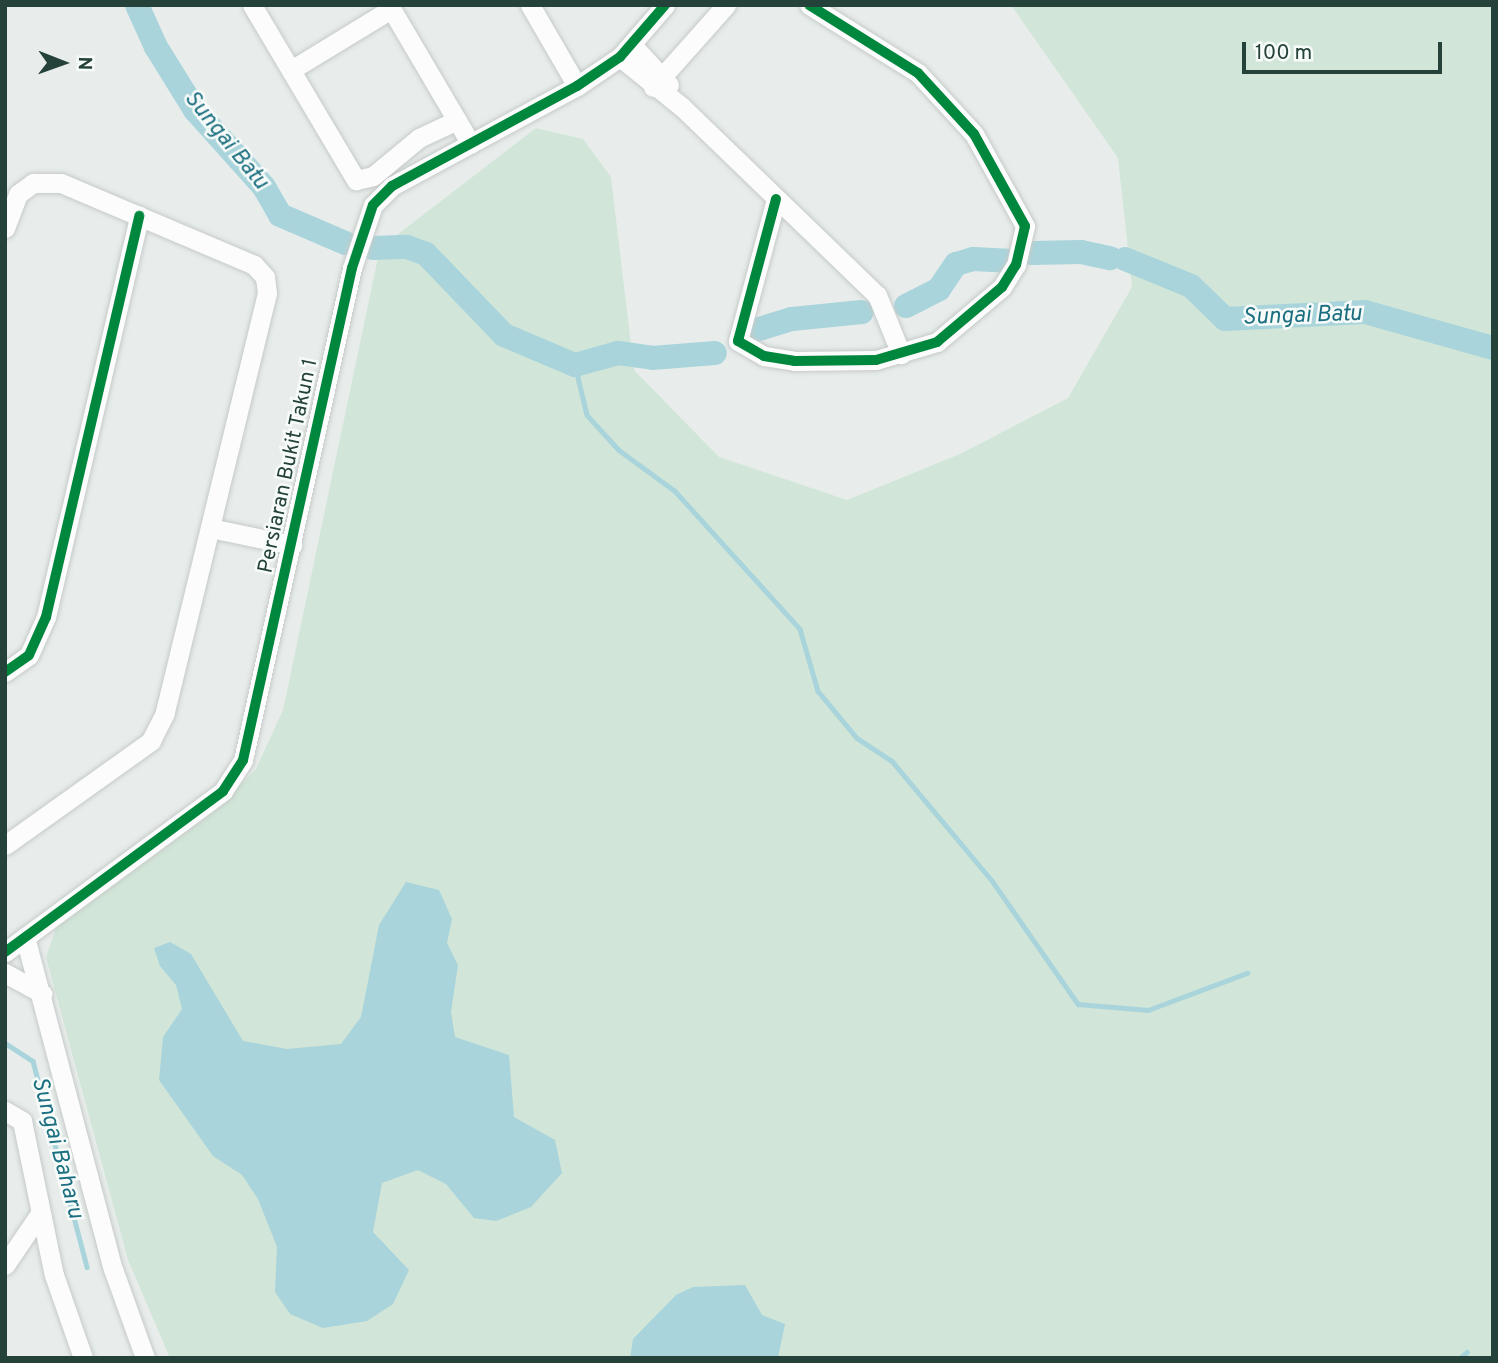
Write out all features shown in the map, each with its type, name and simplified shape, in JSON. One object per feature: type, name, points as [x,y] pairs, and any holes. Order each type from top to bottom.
[{"type":"street","points":[[253,5],[356,180],[373,176],[411,144],[457,120]]},
{"type":"street","points":[[530,5],[577,86]]},
{"type":"street","name":"Persiaran Bukit Takun 1","points":[[5,952],[223,791],[243,760],[352,268],[373,205],[392,186],[577,86],[626,52],[665,5]]},
{"type":"street","points":[[658,82],[726,5]]},
{"type":"street","points":[[776,199],[738,341],[764,356],[794,362],[876,360],[937,342],[1002,287],[1016,265],[1025,226],[974,134],[918,73],[809,5]]},
{"type":"street","points":[[291,69],[390,7],[471,144]]},
{"type":"street","points":[[626,52],[877,295],[901,354]]},
{"type":"street","points":[[5,229],[18,194],[45,180],[254,265],[265,278],[267,293],[165,713],[151,741],[5,845]]},
{"type":"street","points":[[5,672],[29,655],[46,617],[139,216]]},
{"type":"street","points":[[210,528],[292,545]]},
{"type":"street","points":[[25,937],[43,993],[113,1269],[145,1358]]},
{"type":"street","points":[[5,972],[43,993]]},
{"type":"street","points":[[5,1111],[22,1121],[39,1215],[82,1357]]},
{"type":"street","points":[[5,1265],[39,1215]]},
{"type":"green space","points":[[1011,5],[1493,5],[1493,1358],[170,1358],[128,1260],[46,957],[56,928],[215,811],[256,769],[283,710],[380,248],[536,128],[583,139],[611,177],[634,370],[719,457],[847,500],[960,454],[1068,398],[1132,287],[1118,158]]},
{"type":"water","points":[[406,882],[439,890],[452,919],[447,943],[458,965],[451,1012],[455,1037],[509,1055],[514,1117],[555,1140],[562,1173],[531,1207],[496,1221],[474,1218],[446,1184],[418,1170],[382,1183],[373,1232],[409,1270],[393,1304],[367,1321],[323,1328],[290,1314],[275,1292],[277,1247],[258,1199],[242,1175],[213,1156],[159,1080],[163,1037],[182,1009],[176,985],[160,966],[154,948],[170,942],[191,954],[243,1041],[287,1049],[341,1044],[361,1017],[379,925]]},
{"type":"water","points":[[745,1285],[762,1315],[785,1324],[778,1358],[630,1358],[633,1339],[676,1295],[693,1287]]},
{"type":"waterway","name":"Sungai Batu","points":[[137,5],[156,47],[195,110],[264,187],[280,215],[345,243]]},
{"type":"waterway","name":"Sungai Batu","points":[[373,248],[407,247],[426,254],[504,335],[575,365],[618,353],[652,358],[715,353]]},
{"type":"waterway","name":"Sungai Batu","points":[[1032,253],[1081,252],[1110,258]]},
{"type":"waterway","name":"Sungai Batu","points":[[906,306],[939,289],[956,264],[973,259],[1008,261]]},
{"type":"waterway","name":"Sungai Batu","points":[[1125,259],[1191,286],[1225,319],[1365,312],[1493,348]]},
{"type":"waterway","name":"Sungai Batu","points":[[759,329],[792,319],[862,312]]},
{"type":"waterway","points":[[575,365],[587,415],[619,450],[675,491],[800,629],[818,691],[857,738],[892,761],[993,882],[1078,1004],[1148,1010],[1247,973]]},
{"type":"waterway","name":"Sungai Baharu","points":[[5,1043],[33,1061],[87,1267]]},
{"type":"waterway","points":[[1460,1358],[1467,1352]]},
{"type":"cycle path","points":[[5,952],[223,791],[243,760],[352,268],[373,205],[392,186],[577,86],[620,57],[665,5]]},
{"type":"cycle path","points":[[776,199],[738,341],[764,356],[794,361],[876,360],[937,342],[1002,287],[1016,265],[1025,226],[974,134],[918,73],[809,5]]},
{"type":"cycle path","points":[[5,672],[29,655],[46,617],[139,216]]}]
